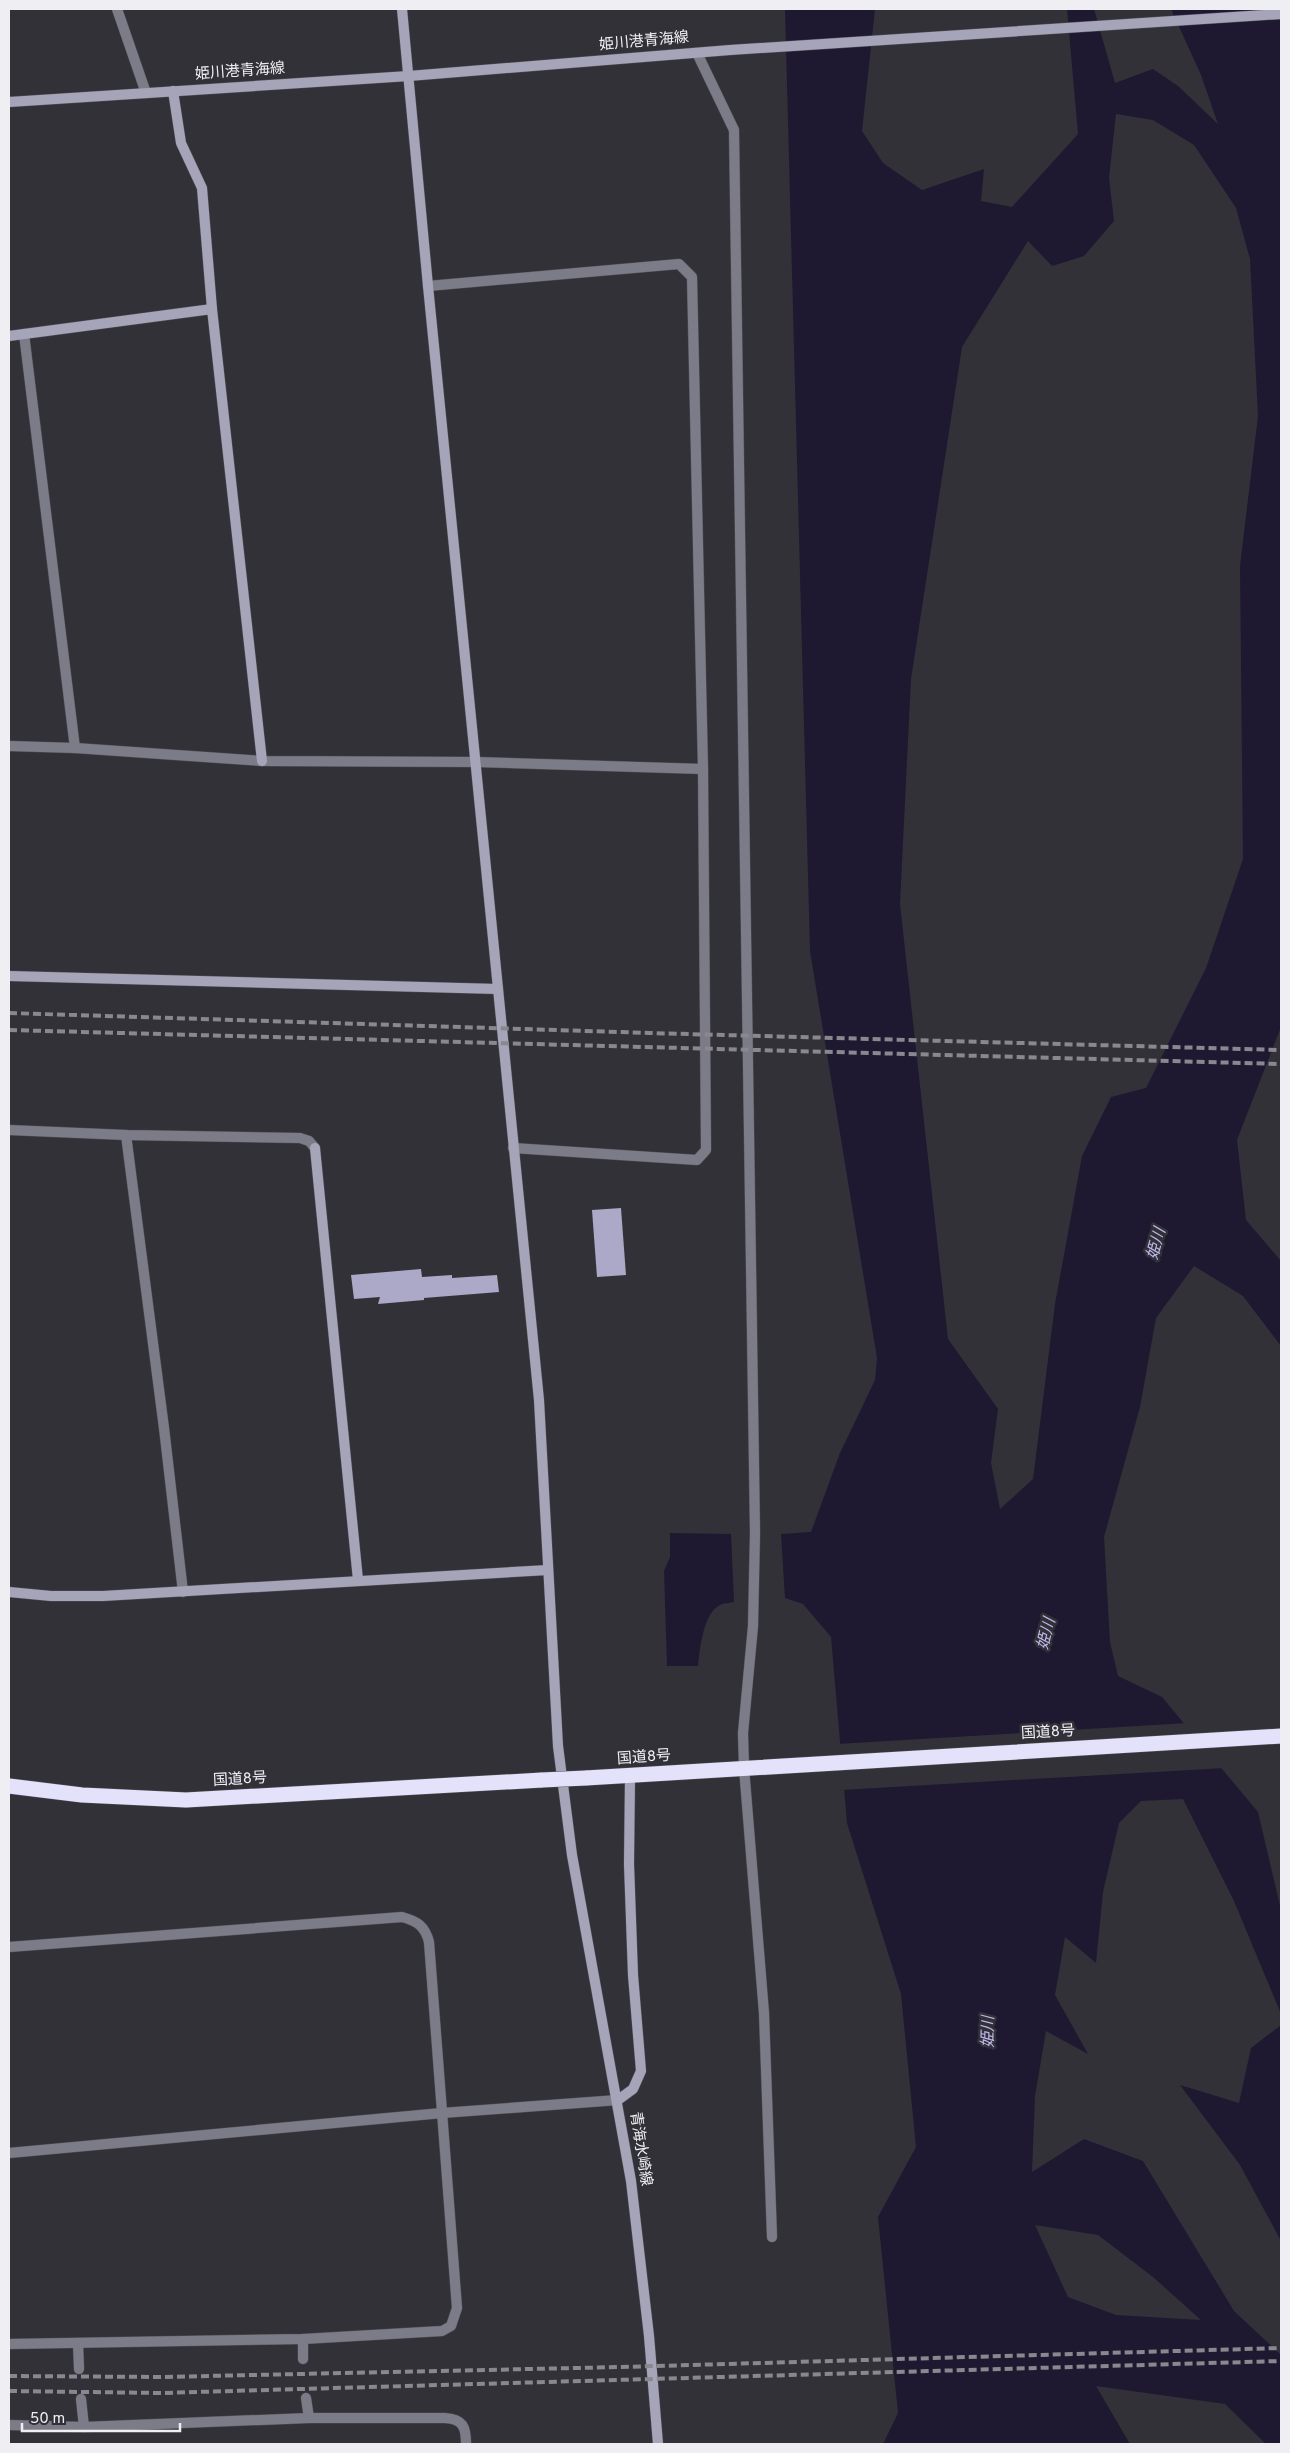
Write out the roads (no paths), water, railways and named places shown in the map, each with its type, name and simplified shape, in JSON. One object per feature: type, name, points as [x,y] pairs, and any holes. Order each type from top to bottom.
[{"type":"highway","name":"国道8号","points":[[9,1786],[82,1795],[186,1800],[542,1780],[630,1777],[744,1768],[1281,1736]]},
{"type":"street","points":[[117,9],[146,94]]},
{"type":"street","points":[[9,2153],[442,2113],[618,2100],[598,2008],[570,1846],[558,1746],[539,1400],[402,9]]},
{"type":"street","name":"姫川港青海線","points":[[9,102],[409,76],[730,50],[1281,14]]},
{"type":"street","points":[[697,53],[734,130],[755,1533],[753,1626],[743,1733],[744,1768],[764,2013],[772,2236]]},
{"type":"street","points":[[173,91],[181,143],[202,188],[212,309],[262,761]]},
{"type":"street","points":[[428,286],[679,264],[692,277],[703,769],[706,1150],[697,1160],[513,1148]]},
{"type":"street","points":[[9,336],[212,309]]},
{"type":"street","points":[[24,334],[75,748]]},
{"type":"street","points":[[9,746],[75,748],[262,761],[476,762],[703,769]]},
{"type":"street","points":[[9,976],[498,989]]},
{"type":"street","points":[[9,1130],[126,1135],[300,1138],[309,1140],[315,1148],[358,1580]]},
{"type":"street","points":[[126,1135],[183,1592]]},
{"type":"street","points":[[9,1592],[51,1596],[103,1596],[548,1570]]},
{"type":"street","name":"青海水崎線","points":[[630,1777],[629,1864],[633,1975],[640,2071],[633,2089],[618,2100],[631,2181],[649,2336],[658,2444]]},
{"type":"street","points":[[9,1947],[402,1917],[412,1920],[426,1931],[429,1942],[457,2308],[452,2326],[442,2330],[303,2339],[9,2344]]},
{"type":"street","points":[[303,2339],[303,2359]]},
{"type":"street","points":[[78,2343],[79,2368]]},
{"type":"street","points":[[306,2398],[309,2418]]},
{"type":"street","points":[[81,2400],[84,2427]]},
{"type":"street","points":[[9,2425],[84,2427],[309,2418],[456,2419],[462,2423],[466,2431],[466,2444]]},
{"type":"water","name":"姫川","points":[[785,9],[875,9],[862,131],[883,163],[922,190],[984,169],[981,201],[1012,207],[1078,134],[1067,9],[1094,9],[1115,83],[1153,69],[1178,86],[1218,124],[1201,75],[1171,9],[1281,9],[1281,1027],[1237,1140],[1246,1220],[1281,1261],[1281,1346],[1243,1296],[1194,1266],[1156,1318],[1140,1407],[1104,1537],[1110,1642],[1118,1676],[1162,1697],[1258,1812],[1281,1910],[1281,2014],[1234,1901],[1183,1799],[1141,1801],[1119,1823],[1103,1892],[1096,1963],[1065,1937],[1055,1995],[1088,2054],[1046,2031],[1035,2096],[1032,2172],[1084,2139],[1143,2161],[1234,2311],[1281,2355],[1281,2444],[1266,2444],[1225,2404],[1096,2386],[1130,2444],[883,2444],[898,2413],[878,2217],[916,2147],[901,1994],[847,1823],[831,1637],[803,1604],[785,1598],[781,1534],[811,1532],[840,1453],[875,1380],[877,1358],[810,951]],"holes":[[[1116,114],[1153,120],[1194,145],[1236,208],[1250,259],[1258,416],[1240,566],[1243,859],[1206,968],[1146,1088],[1111,1097],[1082,1156],[1055,1304],[1033,1479],[1000,1509],[991,1463],[998,1409],[948,1339],[900,904],[911,679],[962,347],[1028,241],[1052,266],[1084,256],[1114,221],[1109,178]],[[1035,2225],[1098,2235],[1153,2277],[1201,2320],[1116,2315],[1068,2297]]]},
{"type":"water","points":[[670,1533],[731,1534],[734,1602],[722,1604],[711,1614],[704,1631],[698,1666],[667,1666],[664,1571],[670,1557]]},
{"type":"water","points":[[1281,2025],[1281,2241],[1240,2165],[1180,2085],[1239,2103],[1251,2048]]},
{"type":"railway","points":[[9,1013],[1281,1050]]},
{"type":"railway","points":[[9,1030],[1281,1064]]},
{"type":"railway","points":[[9,2376],[161,2377],[622,2367],[1281,2348]]},
{"type":"railway","points":[[9,2391],[161,2393],[1281,2361]]}]
